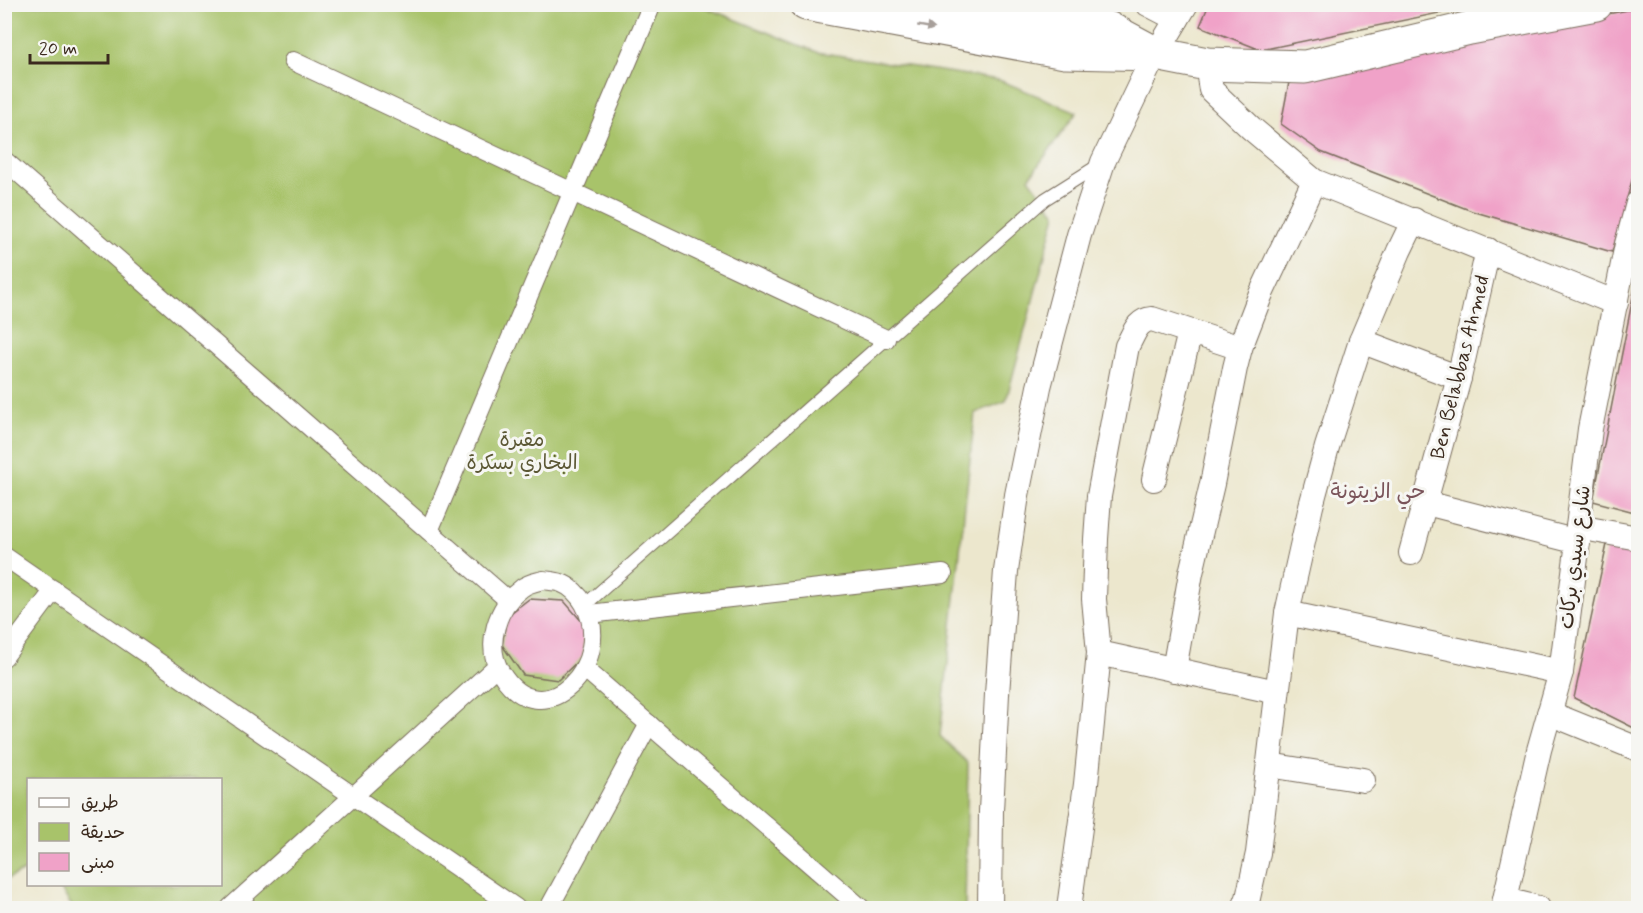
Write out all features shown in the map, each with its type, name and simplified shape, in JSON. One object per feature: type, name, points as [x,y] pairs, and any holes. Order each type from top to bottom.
[{"type":"main road","points":[[806,4],[1065,52],[1160,47]]},
{"type":"main road","points":[[958,4],[1057,20],[1077,21],[1108,28],[1207,64],[1305,67],[1470,28],[1596,4]]},
{"type":"street","points":[[990,909],[991,811],[997,694],[1006,571],[1017,495],[1039,387],[1079,235],[1103,162],[1160,47],[1182,12],[1148,4]]},
{"type":"street","points":[[429,531],[650,9]]},
{"type":"street","points":[[293,61],[886,339]]},
{"type":"street","points":[[1207,64],[1211,90],[1251,128],[1314,181],[1616,303]]},
{"type":"street","points":[[4,160],[508,600]]},
{"type":"street","points":[[1174,670],[1191,573],[1240,348],[1260,296],[1314,181]]},
{"type":"street","name":"شارع سيدي بركات","points":[[1504,904],[1539,750],[1561,672],[1590,429],[1616,303],[1634,236],[1638,203]]},
{"type":"street","points":[[1244,909],[1258,853],[1287,613],[1311,506],[1361,341],[1398,251],[1414,220]]},
{"type":"street","name":"Ben Belabbas Ahmed","points":[[1411,553],[1459,378],[1488,250]]},
{"type":"street","points":[[1069,909],[1086,784],[1099,653],[1094,599],[1099,496],[1127,346],[1139,324],[1146,319],[1152,319],[1240,348]]},
{"type":"street","points":[[1154,479],[1190,332]]},
{"type":"street","points":[[1361,341],[1459,378]]},
{"type":"street","points":[[1426,503],[1578,534],[1638,538]]},
{"type":"street","points":[[4,556],[516,909]]},
{"type":"street","points":[[587,610],[943,574]]},
{"type":"street","points":[[543,580],[562,583],[579,595],[587,610],[593,637],[588,661],[577,680],[561,694],[542,699],[524,696],[508,684],[497,666],[493,643],[497,620],[508,600],[524,586],[543,580]]},
{"type":"street","points":[[4,657],[54,590]]},
{"type":"street","points":[[1287,613],[1561,672]]},
{"type":"street","points":[[1099,653],[1277,692]]},
{"type":"street","points":[[230,909],[497,666]]},
{"type":"street","points":[[584,668],[861,909]]},
{"type":"street","points":[[1550,713],[1638,749]]},
{"type":"street","points":[[549,909],[649,724]]},
{"type":"street","points":[[1269,765],[1363,780]]},
{"type":"street","points":[[1504,904],[1538,909]]},
{"type":"lane","points":[[587,610],[886,339],[1045,199],[1103,162]]},
{"type":"green space","name":"مقبرة البخاري بسكرة","points":[[4,5],[699,5],[817,52],[999,80],[1077,112],[1029,178],[1056,214],[1006,401],[975,413],[940,736],[968,763],[965,908],[73,908],[59,886],[222,886],[222,778],[27,778],[27,869],[5,880]]},
{"type":"building","points":[[1209,4],[1473,4],[1473,6],[1261,50],[1200,26]]},
{"type":"building","points":[[1638,8],[1638,159],[1612,252],[1472,211],[1321,152],[1281,124],[1290,77]]},
{"type":"building","points":[[1638,276],[1638,513],[1593,501]]},
{"type":"building","points":[[1609,535],[1638,542],[1638,730],[1574,698]]},
{"type":"building","points":[[529,599],[564,601],[584,624],[583,656],[558,680],[523,675],[502,645],[507,616]]},
{"type":"district","name":"حي الزيتونة","points":[[1378,491]]}]
